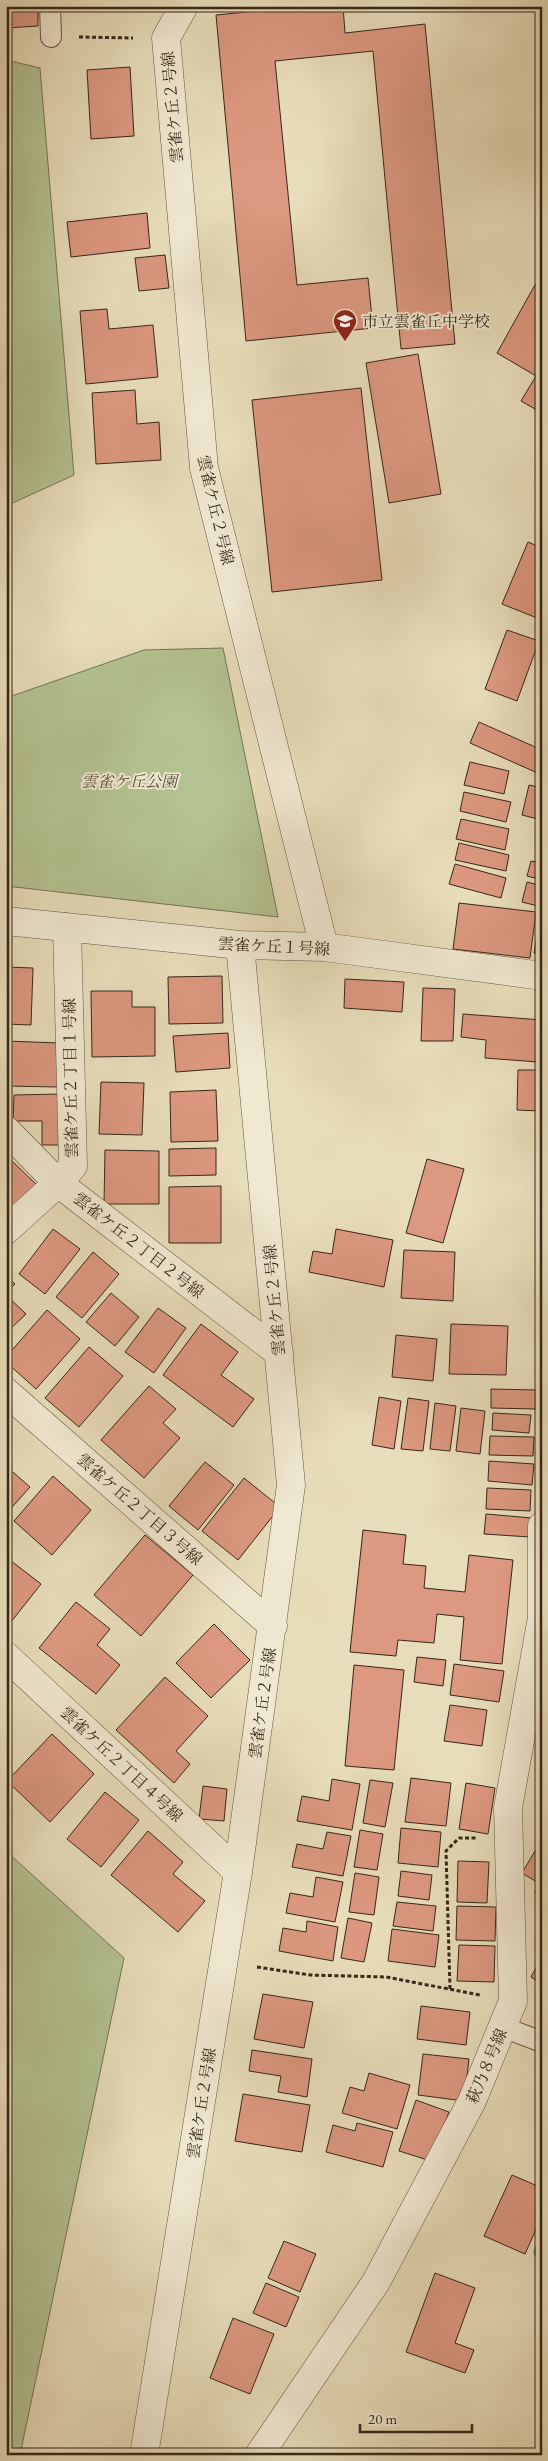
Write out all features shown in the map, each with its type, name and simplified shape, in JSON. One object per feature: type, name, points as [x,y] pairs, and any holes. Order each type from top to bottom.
[{"type":"street","name":"雲雀ケ丘２号線","points":[[184,6],[166,38],[204,468],[324,948]]},
{"type":"street","name":"雲雀ケ丘１号線","points":[[6,921],[240,945],[324,948],[542,976]]},
{"type":"street","name":"雲雀ケ丘２丁目１号線","points":[[6,1230],[58,1183],[72,1166],[67,928]]},
{"type":"street","name":"雲雀ケ丘２号線","points":[[144,2455],[238,1872],[291,1485],[240,945]]},
{"type":"street","name":"雲雀ケ丘２丁目２号線","points":[[6,1130],[58,1183],[279,1353]]},
{"type":"street","name":"雲雀ケ丘２丁目３号線","points":[[6,1392],[273,1626]]},
{"type":"street","name":"萩乃８号線","points":[[259,2455],[376,2282],[472,2101],[513,2001],[508,1808],[542,1623],[542,1526]]},
{"type":"street","name":"雲雀ケ丘２丁目４号線","points":[[6,1656],[238,1872]]},
{"type":"lane","points":[[50,6],[51,37]]},
{"type":"lane","points":[[503,2027],[542,2042]]},
{"type":"path","points":[[75,37],[166,38]]},
{"type":"path","points":[[450,1989],[446,1851],[459,1838],[484,1838]]},
{"type":"path","points":[[256,1966],[310,1975],[386,1977],[513,2001]]},
{"type":"green space","points":[[6,60],[40,68],[74,475],[6,506]]},
{"type":"green space","name":"雲雀ケ丘公園","points":[[223,648],[278,917],[6,886],[6,698],[144,650]]},
{"type":"green space","points":[[6,1851],[124,1958],[20,2455],[6,2455]]},
{"type":"building","points":[[6,6],[38,6],[38,26],[6,28]]},
{"type":"building","points":[[309,6],[343,6],[345,33],[425,24],[455,344],[401,349],[373,51],[275,61],[297,285],[368,278],[373,328],[246,341],[216,15]]},
{"type":"building","points":[[130,67],[134,136],[91,139],[87,70]]},
{"type":"building","points":[[147,213],[150,248],[71,257],[67,222]]},
{"type":"building","points":[[165,255],[169,288],[139,291],[135,258]]},
{"type":"building","points":[[536,283],[542,287],[542,413],[521,401],[536,376],[497,353]]},
{"type":"building","points":[[107,309],[109,329],[153,325],[158,377],[86,384],[80,311]]},
{"type":"building","points":[[418,354],[441,494],[389,503],[366,363]]},
{"type":"building","points":[[361,388],[382,580],[272,592],[252,400]]},
{"type":"building","points":[[135,390],[137,424],[159,422],[161,460],[96,464],[92,393]]},
{"type":"building","points":[[528,542],[542,548],[542,620],[502,604]]},
{"type":"building","points":[[507,630],[539,641],[517,701],[485,689]]},
{"type":"building","points":[[479,722],[542,750],[542,775],[470,743]]},
{"type":"building","points":[[470,762],[509,771],[504,794],[464,785]]},
{"type":"building","points":[[529,785],[542,788],[542,820],[522,815]]},
{"type":"building","points":[[464,792],[511,802],[506,822],[460,811]]},
{"type":"building","points":[[461,819],[509,829],[505,850],[456,839]]},
{"type":"building","points":[[459,843],[509,855],[506,871],[455,860]]},
{"type":"building","points":[[531,861],[542,863],[542,880],[527,876]]},
{"type":"building","points":[[455,864],[506,878],[501,898],[449,884]]},
{"type":"building","points":[[527,882],[542,886],[542,907],[522,902]]},
{"type":"building","points":[[459,903],[536,912],[530,958],[453,949]]},
{"type":"building","points":[[540,917],[542,918],[542,954],[534,953]]},
{"type":"building","points":[[6,967],[33,968],[31,1025],[6,1024]]},
{"type":"building","points":[[222,976],[223,1023],[169,1024],[168,977]]},
{"type":"building","points":[[345,979],[404,982],[402,1012],[344,1008]]},
{"type":"building","points":[[423,988],[455,989],[453,1041],[421,1041]]},
{"type":"building","points":[[91,991],[132,991],[132,1007],[155,1007],[155,1056],[92,1057]]},
{"type":"building","points":[[463,1014],[542,1020],[538,1062],[485,1058],[486,1040],[461,1037]]},
{"type":"building","points":[[228,1033],[230,1068],[176,1072],[173,1036]]},
{"type":"building","points":[[6,1041],[59,1043],[58,1087],[6,1086]]},
{"type":"building","points":[[518,1070],[542,1070],[541,1111],[517,1110]]},
{"type":"building","points":[[101,1082],[144,1083],[142,1135],[99,1134]]},
{"type":"building","points":[[216,1090],[218,1141],[171,1142],[170,1092]]},
{"type":"building","points":[[61,1094],[61,1145],[42,1145],[42,1121],[13,1121],[14,1095]]},
{"type":"building","points":[[216,1148],[216,1175],[169,1176],[169,1149]]},
{"type":"building","points":[[105,1150],[159,1151],[159,1204],[104,1204]]},
{"type":"building","points":[[427,1159],[464,1169],[443,1243],[406,1233]]},
{"type":"building","points":[[12,1161],[39,1187],[6,1221],[6,1167]]},
{"type":"building","points":[[221,1186],[221,1243],[169,1243],[169,1187]]},
{"type":"building","points":[[53,1229],[80,1249],[45,1294],[19,1274]]},
{"type":"building","points":[[336,1229],[393,1240],[384,1287],[309,1272],[313,1251],[332,1254]]},
{"type":"building","points":[[404,1250],[455,1252],[453,1301],[401,1298]]},
{"type":"building","points":[[93,1252],[119,1274],[82,1318],[56,1297]]},
{"type":"building","points":[[6,1276],[15,1284],[6,1292]]},
{"type":"building","points":[[111,1293],[139,1317],[115,1346],[86,1322]]},
{"type":"building","points":[[6,1295],[26,1314],[6,1333]]},
{"type":"building","points":[[158,1308],[186,1328],[154,1373],[125,1352]]},
{"type":"building","points":[[47,1310],[80,1339],[36,1389],[6,1362],[6,1357]]},
{"type":"building","points":[[201,1324],[238,1352],[221,1375],[254,1399],[233,1427],[163,1375]]},
{"type":"building","points":[[451,1324],[508,1326],[506,1375],[449,1374]]},
{"type":"building","points":[[396,1335],[437,1339],[433,1381],[392,1377]]},
{"type":"building","points":[[89,1347],[123,1376],[79,1427],[45,1398]]},
{"type":"building","points":[[149,1386],[176,1409],[163,1423],[180,1438],[144,1478],[101,1440]]},
{"type":"building","points":[[491,1389],[536,1390],[536,1409],[491,1408]]},
{"type":"building","points":[[379,1397],[401,1401],[394,1449],[372,1445]]},
{"type":"building","points":[[408,1398],[429,1401],[423,1451],[401,1449]]},
{"type":"building","points":[[435,1403],[456,1406],[450,1451],[430,1449]]},
{"type":"building","points":[[461,1408],[485,1411],[480,1454],[456,1451]]},
{"type":"building","points":[[493,1413],[531,1415],[529,1433],[492,1430]]},
{"type":"building","points":[[490,1436],[534,1437],[533,1456],[489,1455]]},
{"type":"building","points":[[489,1461],[534,1464],[532,1485],[488,1481]]},
{"type":"building","points":[[205,1462],[234,1485],[198,1530],[169,1506]]},
{"type":"building","points":[[6,1466],[30,1487],[6,1514]]},
{"type":"building","points":[[53,1476],[91,1510],[52,1555],[14,1521]]},
{"type":"building","points":[[244,1478],[280,1507],[238,1560],[202,1531]]},
{"type":"building","points":[[487,1488],[531,1490],[530,1511],[486,1509]]},
{"type":"building","points":[[486,1514],[532,1518],[530,1537],[484,1534]]},
{"type":"building","points":[[363,1530],[406,1535],[403,1564],[426,1566],[424,1588],[465,1592],[469,1555],[513,1560],[502,1664],[460,1660],[464,1617],[437,1614],[434,1643],[398,1640],[396,1656],[350,1652]]},
{"type":"building","points":[[145,1535],[193,1575],[141,1636],[94,1595]]},
{"type":"building","points":[[6,1557],[41,1584],[7,1627],[6,1627]]},
{"type":"building","points":[[76,1602],[110,1629],[97,1645],[120,1665],[96,1694],[39,1648]]},
{"type":"building","points":[[214,1624],[250,1660],[211,1698],[176,1663]]},
{"type":"building","points":[[417,1657],[446,1660],[443,1686],[414,1682]]},
{"type":"building","points":[[454,1664],[504,1671],[499,1702],[450,1695]]},
{"type":"building","points":[[354,1665],[404,1670],[394,1770],[345,1766]]},
{"type":"building","points":[[165,1677],[208,1716],[176,1751],[190,1764],[174,1783],[116,1730]]},
{"type":"building","points":[[450,1705],[487,1710],[482,1746],[444,1741]]},
{"type":"building","points":[[52,1734],[94,1774],[50,1822],[7,1781]]},
{"type":"building","points":[[411,1778],[451,1783],[446,1826],[405,1822]]},
{"type":"building","points":[[332,1779],[360,1784],[352,1830],[297,1821],[302,1796],[329,1801]]},
{"type":"building","points":[[370,1780],[393,1783],[385,1827],[363,1823]]},
{"type":"building","points":[[466,1783],[495,1788],[488,1834],[459,1829]]},
{"type":"building","points":[[203,1786],[227,1789],[224,1821],[199,1819]]},
{"type":"building","points":[[105,1792],[139,1820],[101,1867],[67,1839]]},
{"type":"building","points":[[401,1828],[441,1832],[438,1867],[398,1863]]},
{"type":"building","points":[[360,1830],[383,1834],[377,1870],[354,1867]]},
{"type":"building","points":[[148,1831],[183,1862],[173,1874],[205,1901],[178,1932],[111,1875]]},
{"type":"building","points":[[327,1832],[351,1836],[343,1876],[292,1867],[297,1844],[323,1849]]},
{"type":"building","points":[[535,1851],[542,1856],[542,1896],[535,1892],[540,1884],[522,1873]]},
{"type":"building","points":[[458,1861],[489,1862],[487,1903],[457,1902]]},
{"type":"building","points":[[401,1871],[432,1875],[429,1900],[398,1896]]},
{"type":"building","points":[[355,1873],[379,1877],[374,1915],[349,1912]]},
{"type":"building","points":[[316,1877],[343,1882],[335,1922],[286,1913],[290,1893],[313,1897]]},
{"type":"building","points":[[397,1902],[436,1906],[433,1931],[393,1926]]},
{"type":"building","points":[[457,1906],[496,1907],[495,1941],[456,1940]]},
{"type":"building","points":[[348,1918],[372,1923],[364,1962],[341,1958]]},
{"type":"building","points":[[307,1921],[338,1927],[333,1961],[279,1951],[283,1928],[306,1932]]},
{"type":"building","points":[[392,1929],[439,1935],[435,1967],[388,1961]]},
{"type":"building","points":[[459,1945],[495,1946],[494,1982],[457,1981]]},
{"type":"building","points":[[542,1957],[542,1984],[531,1977]]},
{"type":"building","points":[[263,1994],[313,2002],[304,2048],[254,2039]]},
{"type":"building","points":[[421,2006],[470,2012],[466,2045],[417,2039]]},
{"type":"building","points":[[252,2050],[312,2059],[307,2097],[278,2092],[281,2076],[249,2071]]},
{"type":"building","points":[[423,2054],[469,2059],[464,2101],[418,2095]]},
{"type":"building","points":[[369,2073],[410,2085],[397,2129],[342,2113],[350,2087],[364,2091]]},
{"type":"building","points":[[243,2094],[310,2105],[302,2152],[235,2141]]},
{"type":"building","points":[[416,2100],[449,2112],[431,2161],[399,2151]]},
{"type":"building","points":[[357,2123],[393,2132],[383,2167],[326,2152],[333,2125],[355,2131]]},
{"type":"building","points":[[512,2175],[542,2188],[542,2216],[525,2254],[484,2236]]},
{"type":"building","points":[[284,2241],[316,2254],[300,2292],[268,2278]]},
{"type":"building","points":[[435,2273],[475,2288],[455,2343],[474,2350],[465,2373],[406,2352]]},
{"type":"building","points":[[266,2283],[299,2297],[286,2327],[253,2313]]},
{"type":"building","points":[[233,2318],[274,2334],[250,2394],[210,2378]]},
{"type":"waterway","points":[[539,2252],[542,2246]]},
{"type":"place","name":"市立雲雀丘中学校","points":[[345,342]]}]
